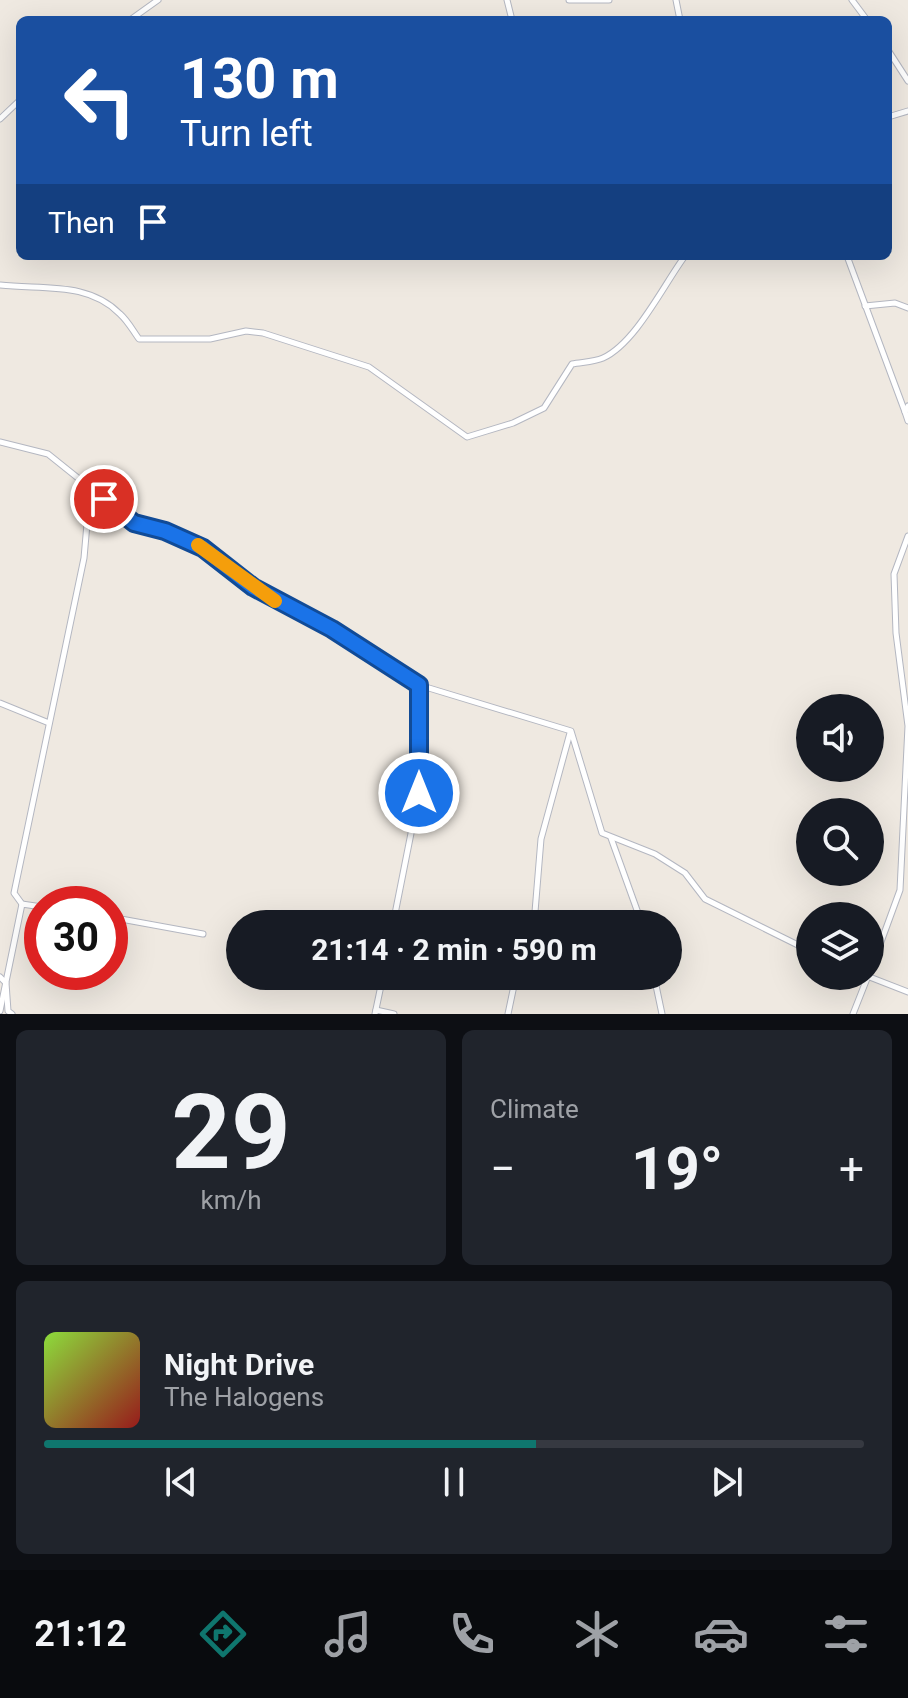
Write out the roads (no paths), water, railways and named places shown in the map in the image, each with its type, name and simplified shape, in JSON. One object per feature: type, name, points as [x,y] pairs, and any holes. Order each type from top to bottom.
[{"type":"street","points":[[136,16],[158,0]]},
{"type":"street","points":[[569,0],[609,0]]},
{"type":"street","points":[[892,56],[908,81]]},
{"type":"street","points":[[0,119],[16,104]]},
{"type":"street","points":[[0,285],[41,290],[67,287],[101,299],[124,317],[139,339],[210,339],[246,331],[360,363],[467,437],[513,423],[544,408],[572,364],[604,358],[628,335],[651,309],[682,260]]},
{"type":"street","points":[[848,260],[908,421]]},
{"type":"street","points":[[865,306],[895,303],[908,308]]},
{"type":"street","points":[[0,442],[48,454],[134,523],[165,531],[203,548],[253,587],[332,629],[419,685],[571,731]]},
{"type":"street","points":[[0,1011],[22,904],[14,893],[84,558],[87,524],[104,499]]},
{"type":"street","points":[[884,934],[900,890],[908,726],[896,633],[894,574],[908,536]]},
{"type":"street","points":[[396,910],[419,793],[419,685]]},
{"type":"street","points":[[0,703],[49,723]]},
{"type":"street","points":[[571,731],[602,833],[655,854],[685,873],[705,899],[796,944]]},
{"type":"street","points":[[535,910],[541,839],[571,731]]},
{"type":"street","points":[[611,837],[637,910]]},
{"type":"street","points":[[128,920],[203,934]]},
{"type":"street","points":[[0,977],[6,983],[8,1011],[12,1014]]},
{"type":"street","points":[[884,982],[908,992]]},
{"type":"street","points":[[380,990],[376,1012],[394,1014]]},
{"type":"street","points":[[508,1014],[513,990]]},
{"type":"street","points":[[657,990],[662,1014]]},
{"type":"street","points":[[853,1014],[863,990]]}]
